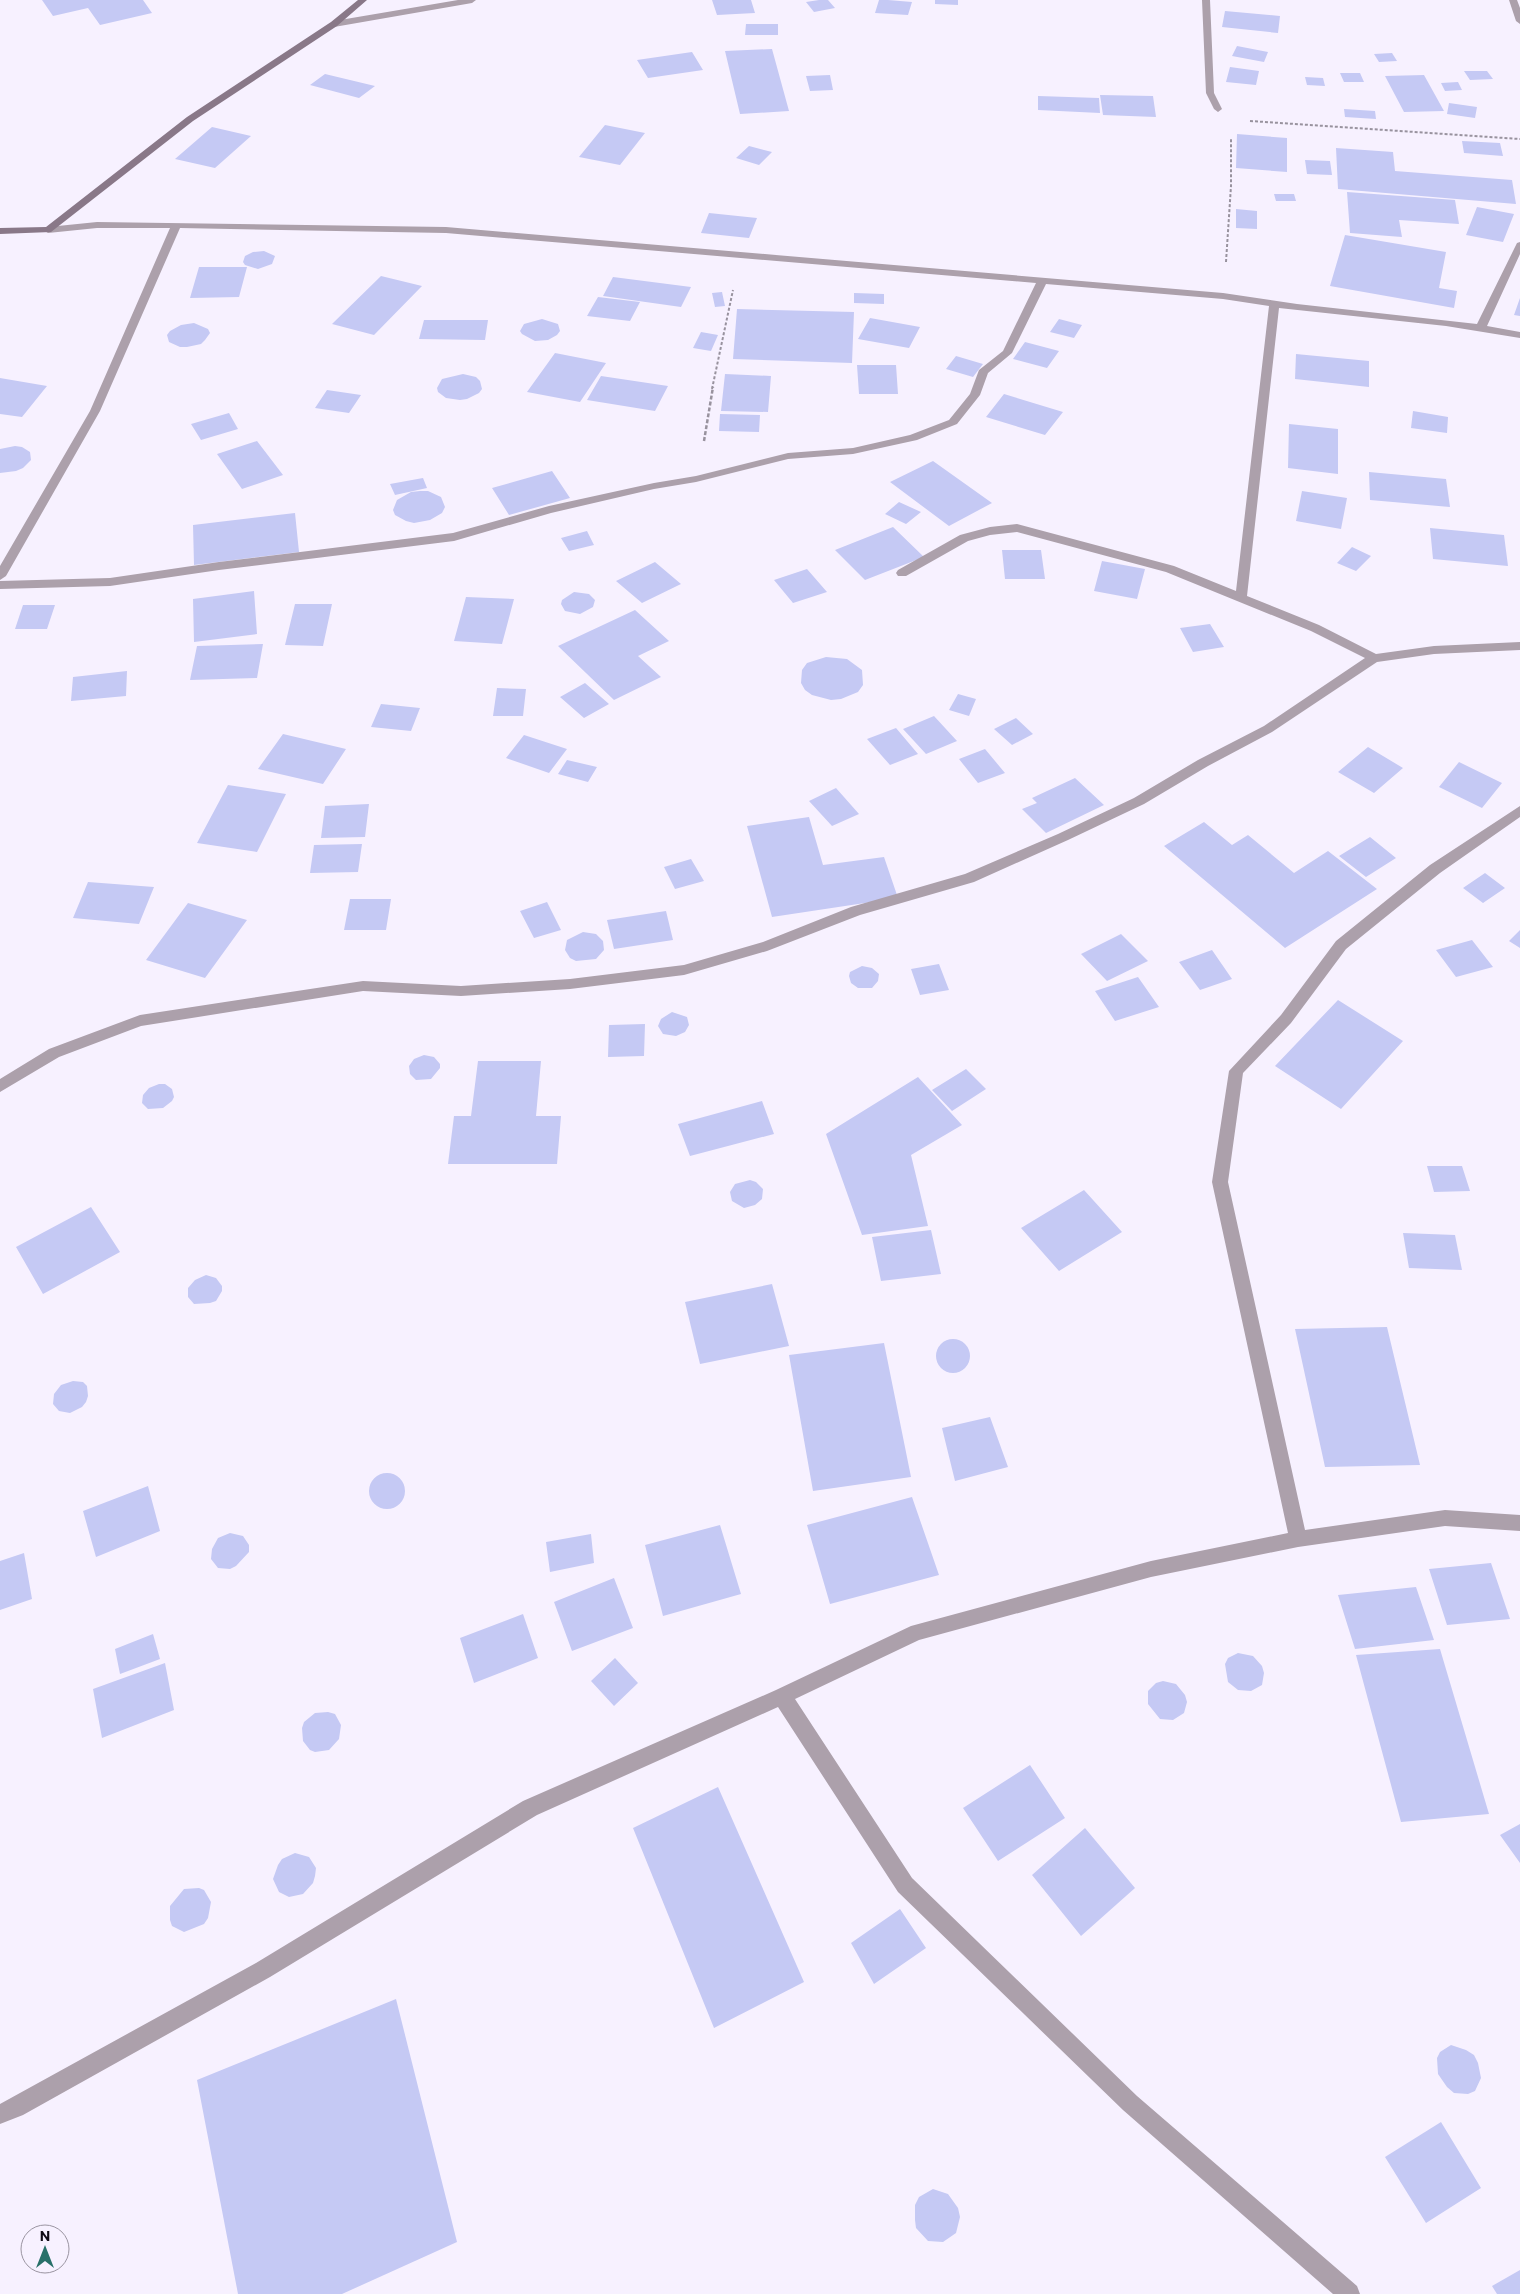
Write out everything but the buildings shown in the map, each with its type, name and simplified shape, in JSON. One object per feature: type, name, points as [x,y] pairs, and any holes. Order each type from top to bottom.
[{"type":"main road","points":[[0,231],[48,230],[190,119],[334,24],[363,0]]},
{"type":"street","points":[[334,24],[472,0]]},
{"type":"street","points":[[1206,0],[1210,93],[1218,109]]},
{"type":"street","points":[[1513,0],[1520,21]]},
{"type":"street","points":[[48,230],[97,225],[446,230],[1223,296],[1274,306],[1481,326],[1520,335]]},
{"type":"street","points":[[0,576],[95,411],[128,340],[176,225]]},
{"type":"street","points":[[1481,326],[1496,301],[1507,270],[1520,244]]},
{"type":"street","points":[[0,585],[110,582],[219,566],[454,537],[584,501],[696,479],[788,456],[852,451],[913,438],[952,422],[976,395],[983,372],[1007,353],[1042,281]]},
{"type":"street","points":[[1241,598],[1274,306]]},
{"type":"street","points":[[902,573],[964,538],[990,531],[1017,528],[1170,570],[1315,628],[1374,658]]},
{"type":"street","points":[[0,1086],[54,1053],[140,1021],[363,986],[461,991],[570,984],[684,970],[767,946],[856,911],[969,878],[1139,801],[1203,763],[1268,729],[1374,658],[1434,650],[1520,646]]},
{"type":"street","points":[[1298,1539],[1220,1182],[1236,1071],[1286,1018],[1341,945],[1435,869],[1520,811]]},
{"type":"street","points":[[0,2114],[16,2108],[262,1970],[530,1808],[782,1696],[917,1632],[1151,1569],[1298,1539],[1445,1518],[1520,1524]]},
{"type":"street","points":[[782,1696],[905,1885],[1130,2103],[1349,2294]]},
{"type":"path","points":[[1218,109],[1231,120],[1376,128],[1520,139]]},
{"type":"path","points":[[1223,296],[1231,186],[1231,120]]},
{"type":"path","points":[[696,479],[739,255]]}]
